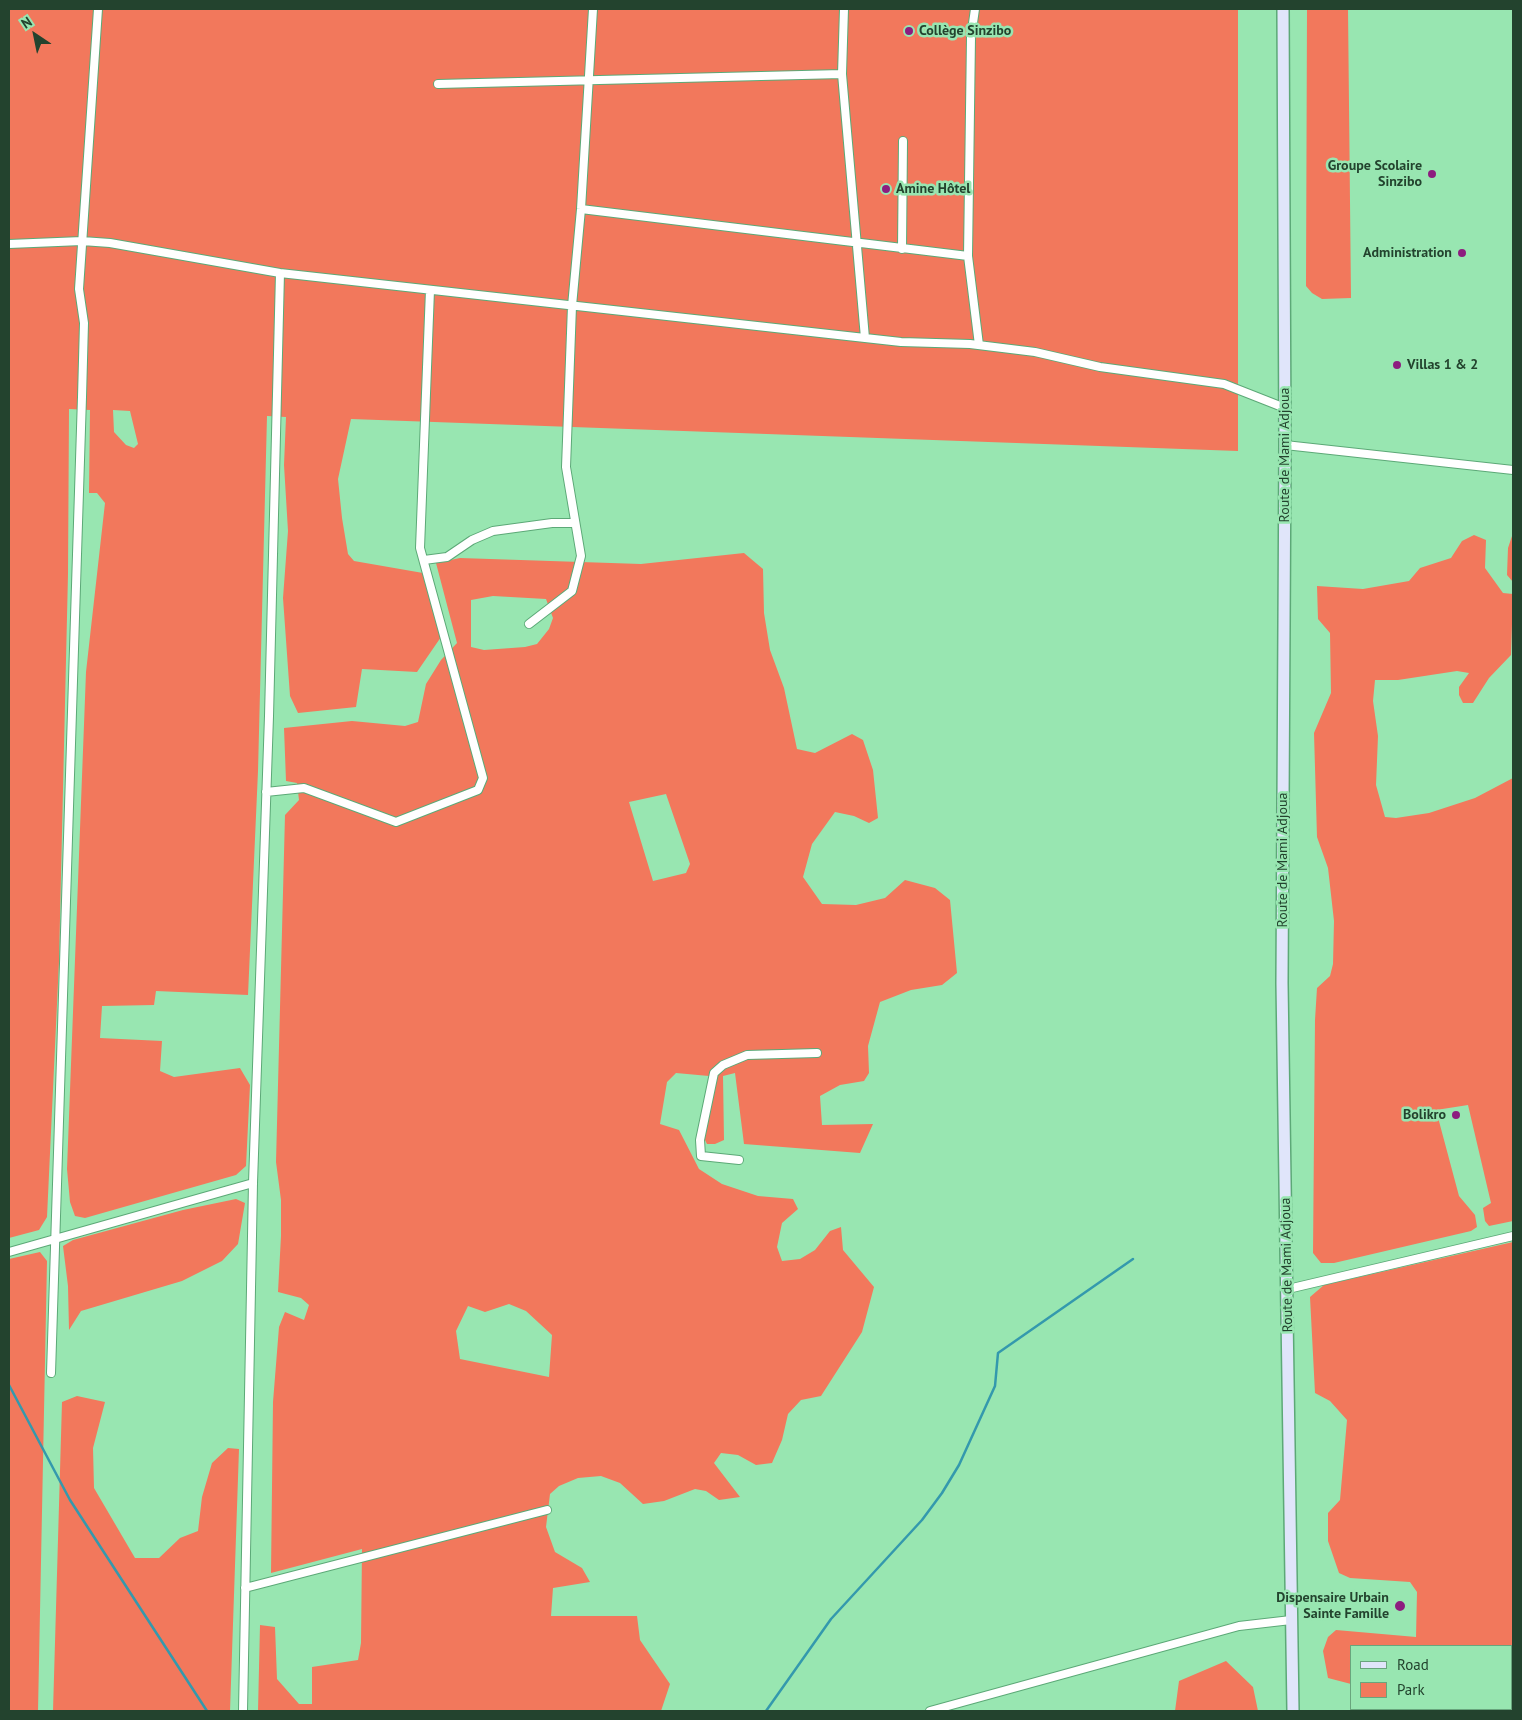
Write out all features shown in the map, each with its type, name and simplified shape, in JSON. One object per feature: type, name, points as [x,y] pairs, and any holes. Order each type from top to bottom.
[{"type":"street","points":[[51,1373],[84,323],[79,289],[98,9]]},
{"type":"street","points":[[528,624],[572,591],[581,556],[566,467],[572,306],[581,209],[593,9]]},
{"type":"street","points":[[844,9],[842,74],[865,338]]},
{"type":"street","points":[[975,9],[971,37],[968,256],[979,345]]},
{"type":"street","name":"Route de Mami Adjoua","points":[[1283,9],[1285,445],[1282,983],[1293,1711]]},
{"type":"street","points":[[438,84],[842,74]]},
{"type":"street","points":[[902,249],[903,141]]},
{"type":"street","points":[[581,209],[968,256]]},
{"type":"street","points":[[9,244],[82,241],[110,243],[280,273],[901,342],[979,345],[1035,352],[1100,367],[1224,384],[1285,408]]},
{"type":"street","points":[[243,1711],[253,1183],[280,273]]},
{"type":"street","points":[[266,792],[304,788],[396,822],[478,790],[482,778],[420,548],[430,290]]},
{"type":"street","points":[[1285,445],[1513,470]]},
{"type":"street","points":[[424,560],[446,557],[472,540],[493,530],[552,523],[576,523]]},
{"type":"street","points":[[739,1160],[701,1156],[700,1140],[714,1073],[722,1065],[747,1055],[817,1053]]},
{"type":"street","points":[[9,1252],[253,1183]]},
{"type":"street","points":[[1288,1289],[1513,1236]]},
{"type":"street","points":[[245,1588],[547,1510]]},
{"type":"street","points":[[930,1711],[1239,1626],[1291,1620]]},
{"type":"green space","points":[[9,9],[1238,9],[1238,451],[351,419],[338,479],[348,554],[354,561],[423,573],[441,637],[417,672],[362,669],[356,707],[298,713],[290,696],[283,598],[288,531],[284,465],[286,417],[267,416],[258,771],[248,995],[156,991],[154,1005],[102,1006],[100,1038],[162,1041],[160,1071],[174,1077],[240,1068],[250,1085],[246,1166],[236,1175],[85,1218],[75,1216],[70,1202],[67,1169],[86,672],[105,503],[97,493],[89,493],[90,410],[69,409],[68,574],[59,961],[47,1217],[39,1230],[9,1238]],"holes":[[[113,410],[130,411],[138,444],[134,448],[126,445],[114,432]]]},
{"type":"green space","points":[[1307,9],[1348,9],[1351,298],[1322,299],[1312,293],[1306,286]]},
{"type":"green space","points":[[1513,533],[1513,582],[1507,575],[1508,548]]},
{"type":"green space","points":[[1474,535],[1486,540],[1485,568],[1503,593],[1513,594],[1511,655],[1489,678],[1473,703],[1463,703],[1459,695],[1459,687],[1469,673],[1457,671],[1398,680],[1375,680],[1373,701],[1378,736],[1376,785],[1385,817],[1396,818],[1429,813],[1475,798],[1513,778],[1513,1221],[1489,1226],[1485,1221],[1483,1208],[1491,1203],[1468,1105],[1436,1110],[1459,1196],[1475,1215],[1477,1227],[1471,1231],[1334,1263],[1321,1263],[1313,1253],[1315,1020],[1317,988],[1330,976],[1333,964],[1334,921],[1328,868],[1317,837],[1314,733],[1331,693],[1330,633],[1318,619],[1317,586],[1363,589],[1409,581],[1420,568],[1451,558],[1462,541]]},
{"type":"green space","points":[[744,553],[763,569],[764,613],[770,650],[784,688],[797,749],[815,753],[852,734],[863,740],[873,770],[878,818],[869,823],[854,816],[835,812],[812,844],[803,877],[822,904],[856,905],[885,898],[905,880],[935,888],[950,900],[957,973],[942,985],[911,990],[880,1002],[868,1046],[869,1073],[864,1081],[840,1085],[820,1096],[822,1125],[873,1124],[860,1153],[744,1144],[735,1073],[723,1076],[724,1140],[715,1144],[707,1144],[704,1138],[709,1076],[676,1073],[667,1082],[660,1124],[679,1130],[699,1169],[722,1184],[758,1196],[793,1199],[798,1209],[782,1223],[777,1247],[782,1261],[800,1259],[815,1250],[830,1231],[841,1227],[843,1250],[874,1287],[862,1332],[821,1396],[801,1400],[788,1414],[782,1440],[772,1463],[756,1465],[738,1455],[721,1453],[714,1463],[740,1497],[719,1500],[706,1491],[695,1489],[664,1501],[643,1504],[620,1483],[601,1476],[578,1478],[559,1486],[550,1494],[546,1527],[555,1552],[582,1568],[590,1582],[553,1588],[551,1616],[637,1616],[640,1640],[670,1684],[661,1711],[258,1711],[260,1625],[275,1627],[277,1679],[299,1704],[312,1704],[312,1667],[358,1660],[361,1643],[362,1549],[271,1573],[273,1402],[279,1327],[285,1312],[304,1320],[309,1305],[301,1298],[278,1292],[281,1200],[276,1162],[285,815],[299,800],[297,783],[286,781],[284,728],[352,721],[405,726],[418,722],[426,684],[441,660],[457,643],[436,563],[460,558],[641,564]],"holes":[[[493,596],[546,599],[553,618],[549,629],[537,644],[525,647],[484,650],[471,647],[471,600]],[[666,794],[690,864],[686,873],[653,881],[629,802]],[[509,1304],[526,1311],[552,1335],[549,1377],[460,1359],[456,1331],[468,1306],[485,1312]]]},
{"type":"green space","points":[[236,1199],[245,1203],[238,1244],[222,1261],[182,1281],[81,1311],[69,1330],[68,1286],[63,1246],[73,1240],[183,1210]]},
{"type":"green space","points":[[1513,1242],[1513,1711],[1371,1711],[1512,1710],[1512,1645],[1350,1645],[1350,1684],[1328,1678],[1323,1651],[1328,1637],[1336,1630],[1416,1637],[1417,1592],[1410,1582],[1350,1578],[1339,1573],[1328,1541],[1328,1513],[1340,1500],[1347,1420],[1330,1401],[1315,1393],[1310,1297],[1324,1285]]},
{"type":"green space","points":[[40,1252],[47,1261],[38,1711],[9,1711],[9,1259]]},
{"type":"green space","points":[[77,1396],[105,1402],[93,1448],[94,1488],[135,1558],[159,1558],[180,1538],[198,1531],[202,1497],[212,1463],[228,1448],[239,1449],[230,1711],[53,1711],[62,1402]]},
{"type":"green space","points":[[1226,1661],[1253,1687],[1258,1711],[1175,1711],[1179,1681]]},
{"type":"waterway","points":[[766,1711],[831,1619],[922,1520],[942,1493],[959,1465],[995,1386],[998,1353],[1133,1259]]},
{"type":"waterway","points":[[9,1385],[70,1500],[207,1711]]},
{"type":"place","name":"Collège Sinzibo","points":[[909,31]]},
{"type":"place","name":"Groupe Scolaire Sinzibo","points":[[1432,174]]},
{"type":"place","name":"Amine Hôtel","points":[[886,189]]},
{"type":"place","name":"Administration","points":[[1462,253]]},
{"type":"place","name":"Villas 1 & 2","points":[[1397,365]]},
{"type":"place","name":"Bolikro","points":[[1456,1115]]},
{"type":"place","name":"Dispensaire Urbain Sainte Famille","points":[[1400,1606]]}]
